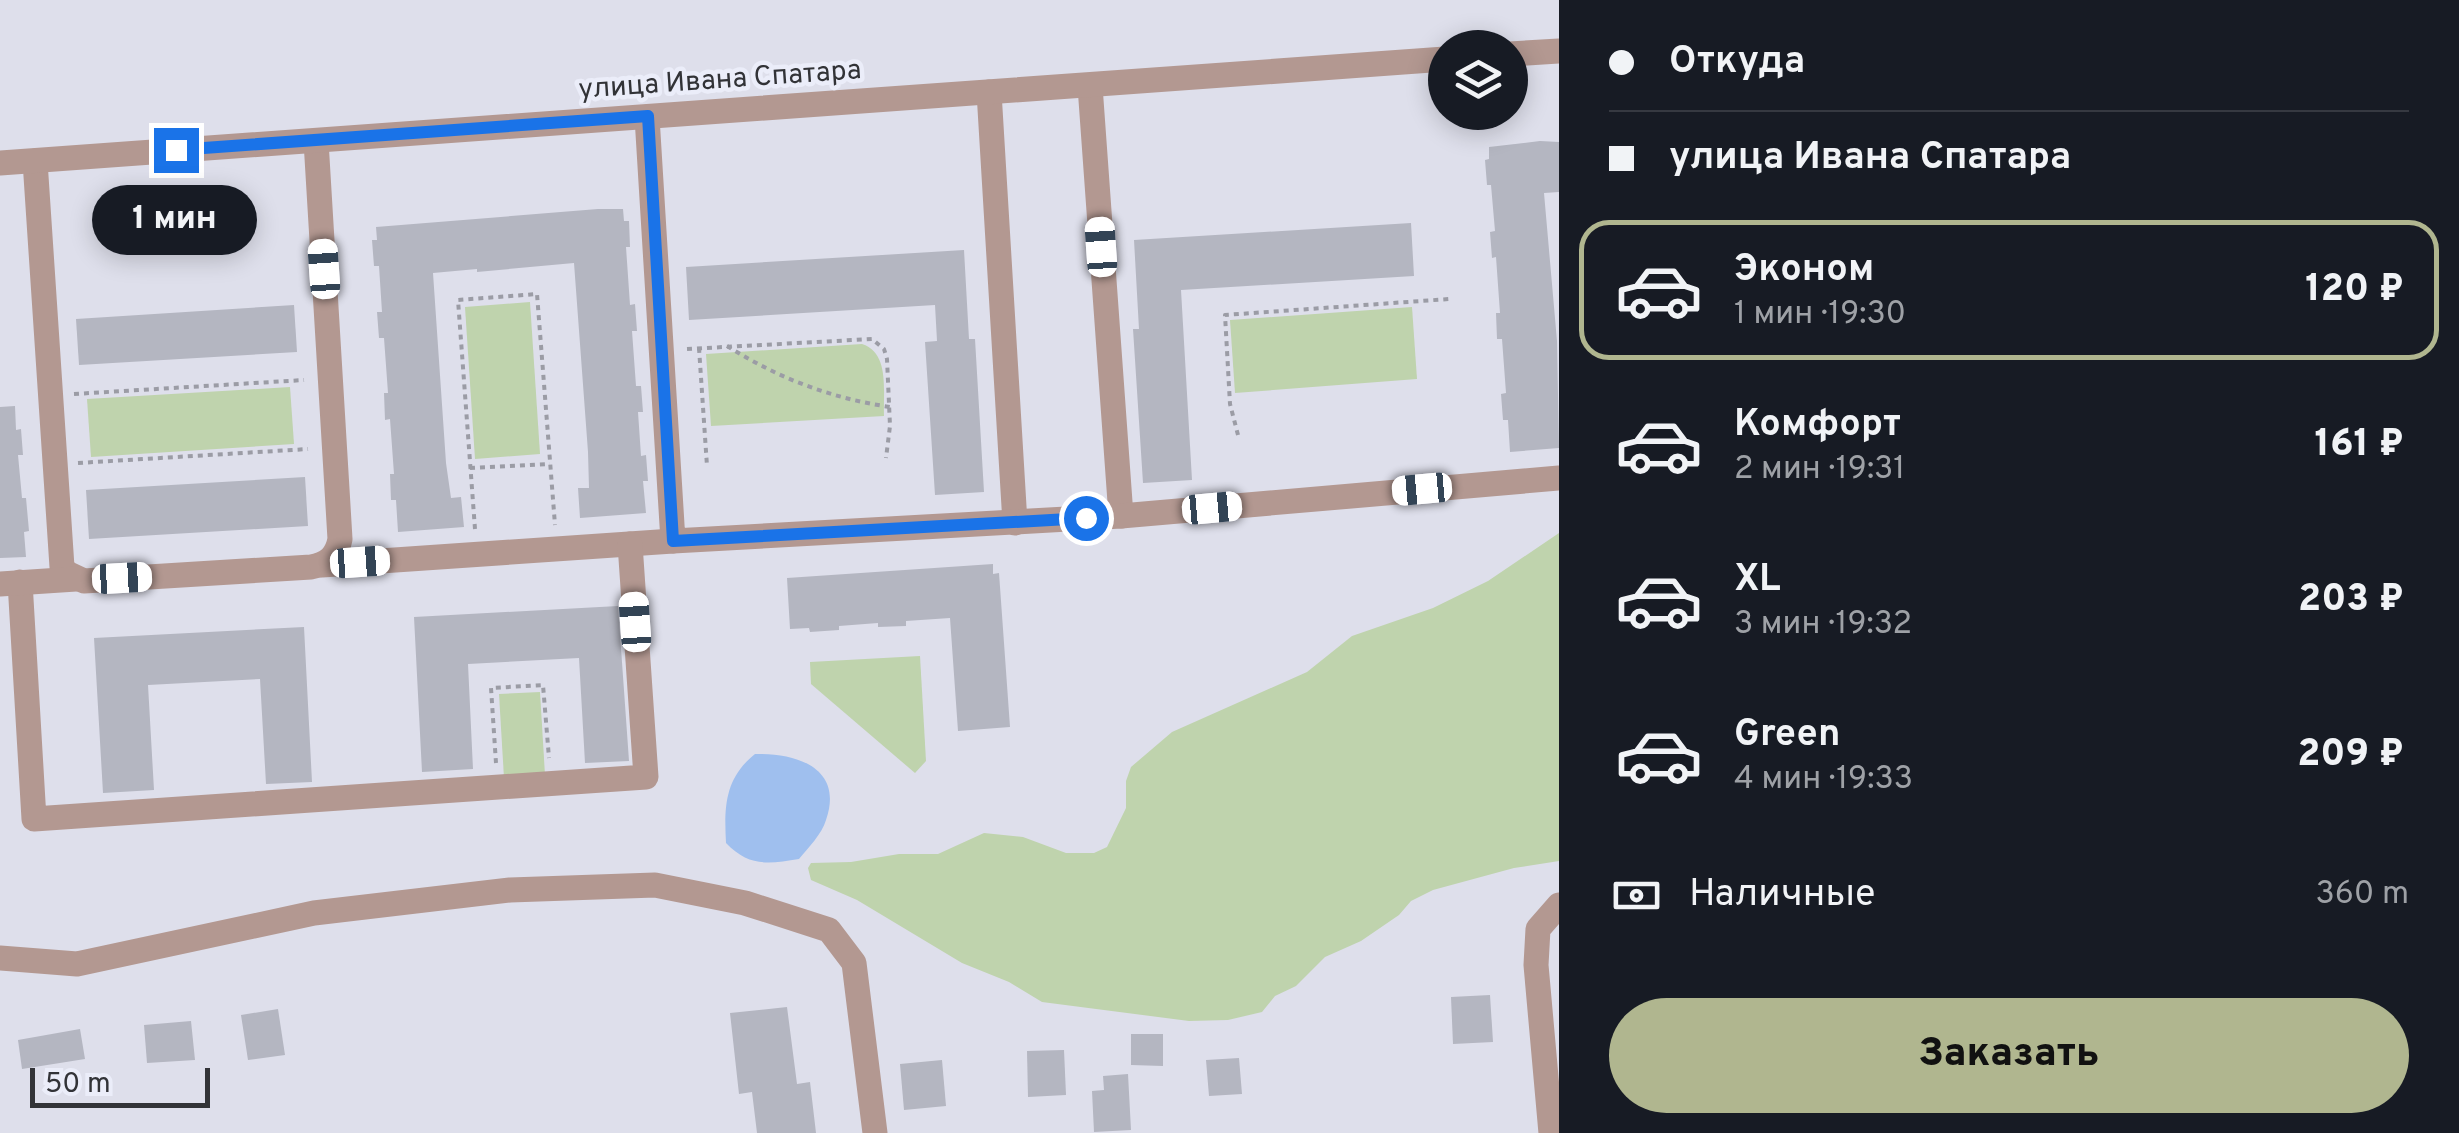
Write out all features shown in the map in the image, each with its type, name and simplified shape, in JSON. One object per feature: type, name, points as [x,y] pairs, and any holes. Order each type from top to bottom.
[{"type":"street","points":[[1528,53],[1559,51]]},
{"type":"street","name":"улица Ивана Спатара","points":[[0,163],[1428,60]]},
{"type":"street","points":[[1090,86],[1122,516]]},
{"type":"street","points":[[989,92],[1015,523]]},
{"type":"street","points":[[648,116],[673,541]]},
{"type":"street","points":[[316,140],[340,539],[332,558],[322,565]]},
{"type":"street","points":[[35,160],[59,556],[66,573],[76,579]]},
{"type":"street","points":[[630,544],[646,778],[34,819],[10,583],[673,541],[1122,516],[1559,478]]},
{"type":"street","points":[[0,958],[76,964],[314,913],[510,890],[654,885],[745,903],[828,930],[854,963],[875,1133]]},
{"type":"street","points":[[1551,1133],[1536,965],[1538,929],[1559,905]]},
{"type":"path","points":[[476,554],[458,300],[536,294],[556,549]]},
{"type":"path","points":[[1238,435],[1230,404],[1225,315],[1448,299]]},
{"type":"path","points":[[662,350],[872,339],[884,350],[886,358],[890,407],[886,458]]},
{"type":"path","points":[[728,346],[805,386],[890,407]]},
{"type":"path","points":[[699,348],[706,466]]},
{"type":"path","points":[[49,396],[331,379]]},
{"type":"path","points":[[53,464],[335,447]]},
{"type":"path","points":[[470,468],[550,464]]},
{"type":"path","points":[[498,788],[491,688],[543,685],[550,784]]},
{"type":"green space","points":[[530,302],[540,454],[475,459],[465,307]]},
{"type":"green space","points":[[1412,307],[1417,379],[1235,393],[1230,320]]},
{"type":"green space","points":[[862,344],[871,349],[881,364],[884,416],[711,426],[706,354]]},
{"type":"green space","points":[[290,387],[294,444],[91,457],[87,399]]},
{"type":"green space","points":[[1559,533],[1559,861],[1514,868],[1433,890],[1411,901],[1399,915],[1361,941],[1325,957],[1296,986],[1275,996],[1262,1012],[1228,1020],[1189,1021],[1042,1002],[1009,982],[962,963],[857,900],[811,880],[811,863],[938,854],[984,833],[1023,837],[1066,853],[1094,853],[1107,847],[1126,808],[1126,781],[1131,767],[1172,732],[1307,672],[1352,636],[1433,608],[1488,581]]},
{"type":"green space","points":[[920,656],[926,761],[915,773],[811,684],[810,662]]},
{"type":"green space","points":[[540,692],[545,775],[504,778],[499,694]]},
{"type":"water","points":[[755,754],[801,761],[823,776],[830,802],[824,825],[799,859],[760,862],[734,851],[726,843],[728,794],[738,773]]},
{"type":"building","points":[[1559,142],[1559,192],[1544,193],[1557,341],[1559,448],[1510,452],[1508,420],[1503,420],[1501,394],[1506,393],[1502,339],[1497,339],[1496,313],[1500,313],[1490,232],[1495,231],[1485,160],[1489,159],[1489,147]]},
{"type":"building","points":[[623,209],[624,221],[629,221],[630,247],[626,247],[630,305],[635,304],[637,331],[632,331],[636,386],[641,386],[643,412],[638,412],[641,456],[646,455],[646,513],[580,518],[578,488],[589,488],[574,263],[477,269],[433,273],[446,463],[451,498],[461,497],[464,527],[398,532],[396,500],[391,500],[390,474],[394,474],[390,419],[385,420],[384,393],[388,393],[384,338],[379,338],[377,312],[382,312],[379,266],[374,266],[372,240],[377,240],[376,227]]},
{"type":"building","points":[[1411,223],[1414,276],[1181,290],[1192,480],[1143,483],[1133,329],[1139,329],[1134,240]]},
{"type":"building","points":[[964,250],[969,339],[975,339],[984,492],[935,495],[925,342],[937,341],[935,305],[689,320],[686,267]]},
{"type":"building","points":[[294,305],[297,352],[79,365],[76,319]]},
{"type":"building","points":[[15,406],[16,430],[21,429],[23,455],[18,455],[29,531],[24,532],[26,557],[0,558],[0,407]]},
{"type":"building","points":[[305,477],[308,526],[89,539],[86,490]]},
{"type":"building","points":[[993,564],[993,574],[999,573],[1010,727],[958,731],[950,618],[906,621],[906,626],[878,627],[878,623],[810,632],[809,628],[790,629],[787,578]]},
{"type":"building","points":[[618,606],[629,761],[585,763],[579,658],[468,664],[473,769],[422,772],[414,617]]},
{"type":"building","points":[[304,627],[312,782],[266,784],[260,679],[148,685],[154,790],[103,793],[94,638]]},
{"type":"building","points":[[1490,995],[1493,1042],[1453,1044],[1451,997]]},
{"type":"building","points":[[787,1007],[797,1084],[810,1082],[816,1133],[757,1133],[752,1092],[739,1094],[730,1013]]},
{"type":"building","points":[[278,1009],[285,1055],[248,1060],[241,1015]]},
{"type":"building","points":[[191,1021],[195,1060],[147,1063],[144,1025]]},
{"type":"building","points":[[80,1029],[85,1059],[22,1069],[18,1040]]},
{"type":"building","points":[[1131,1034],[1163,1034],[1163,1066],[1131,1065]]},
{"type":"building","points":[[1064,1050],[1066,1095],[1028,1097],[1027,1051]]},
{"type":"building","points":[[1239,1058],[1242,1094],[1209,1096],[1206,1060]]},
{"type":"building","points":[[942,1060],[946,1106],[904,1110],[900,1064]]},
{"type":"building","points":[[1128,1074],[1131,1130],[1094,1132],[1092,1091],[1104,1090],[1103,1076]]},
{"type":"route","points":[[176,150],[648,116],[673,541],[1086,518]]}]
